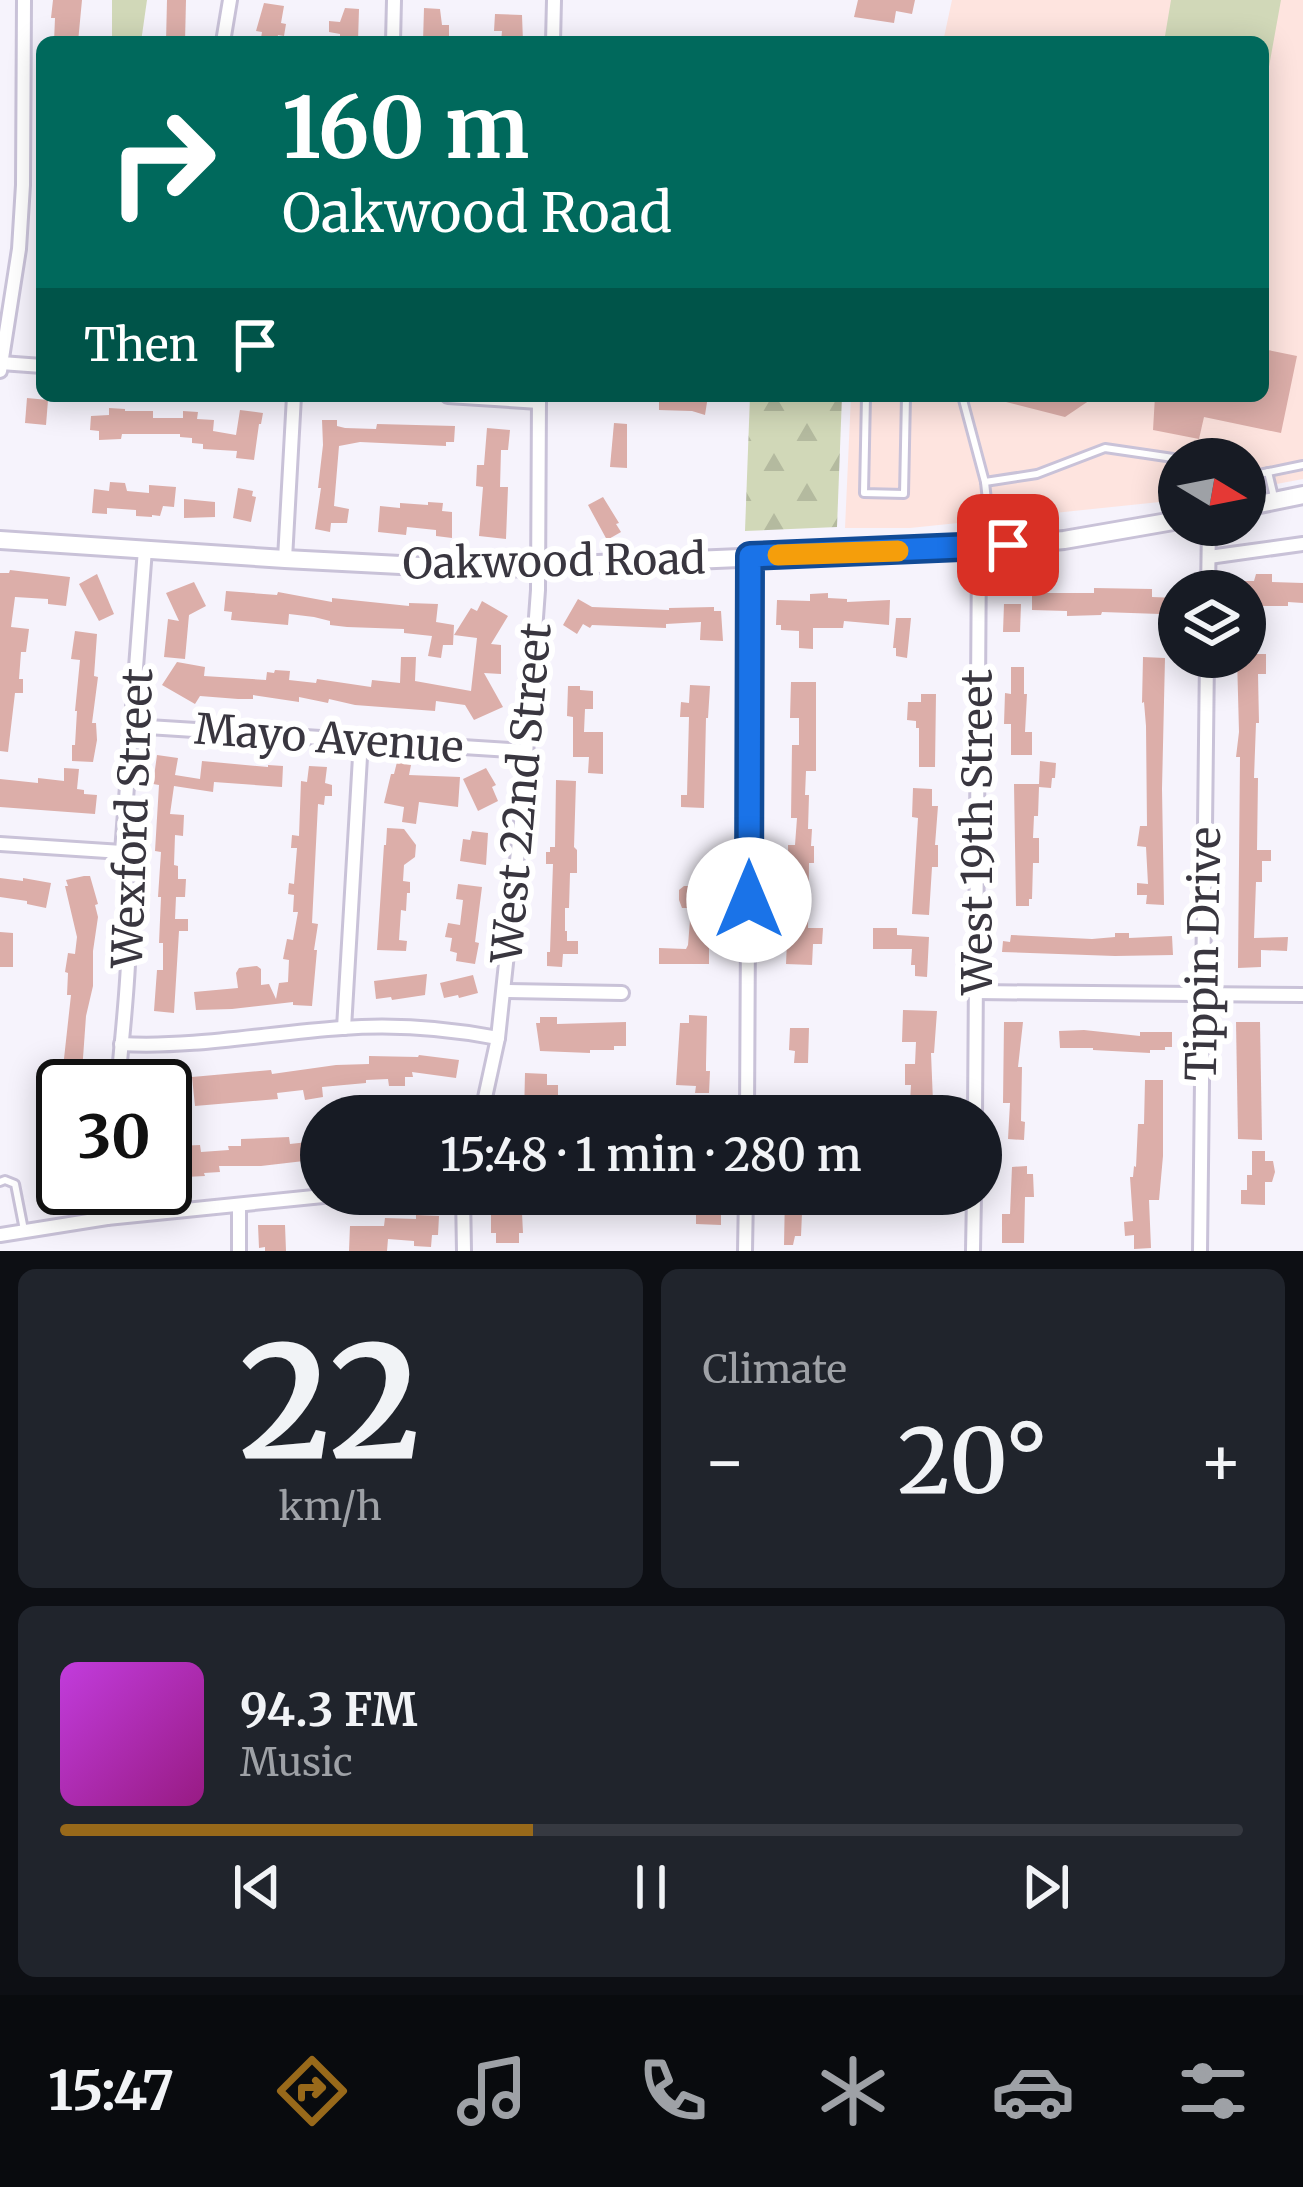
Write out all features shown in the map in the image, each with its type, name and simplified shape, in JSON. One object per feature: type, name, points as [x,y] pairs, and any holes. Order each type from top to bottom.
[{"type":"main road","points":[[1266,503],[1303,495]]},
{"type":"main road","name":"Oakwood Road","points":[[0,540],[285,560],[539,568],[979,548],[1158,524]]},
{"type":"street","points":[[24,0],[19,249],[1,367],[36,366]]},
{"type":"street","points":[[225,36],[230,0]]},
{"type":"street","points":[[393,36],[394,0]]},
{"type":"street","points":[[553,36],[554,0]]},
{"type":"street","points":[[285,560],[294,402]]},
{"type":"street","name":"West 22nd Street","points":[[487,1095],[504,991],[526,751],[539,568],[539,402]]},
{"type":"street","points":[[1209,557],[1303,544]]},
{"type":"street","points":[[1209,546],[1209,570]]},
{"type":"street","name":"West 19th Street","points":[[975,1095],[979,548]]},
{"type":"street","name":"Wexford Street","points":[[120,1059],[130,931],[130,893],[122,852],[145,549]]},
{"type":"street","points":[[747,1095],[750,556]]},
{"type":"street","name":"Tippin Drive","points":[[1199,1251],[1207,678]]},
{"type":"street","name":"Mayo Avenue","points":[[132,726],[526,751]]},
{"type":"street","points":[[344,1028],[361,740]]},
{"type":"street","points":[[0,844],[122,852]]},
{"type":"street","points":[[504,991],[622,993]]},
{"type":"street","points":[[976,992],[1303,995]]},
{"type":"street","points":[[121,1044],[182,1044],[344,1028],[433,1028],[498,1038]]},
{"type":"street","points":[[0,1234],[300,1199]]},
{"type":"street","points":[[239,1205],[239,1251]]},
{"type":"street","points":[[463,1215],[464,1251]]},
{"type":"street","points":[[745,1251],[746,1215]]},
{"type":"street","points":[[973,1251],[974,1215]]},
{"type":"lane","points":[[866,402],[863,494],[904,494],[906,402]]},
{"type":"lane","points":[[964,402],[985,482],[989,519],[979,548]]},
{"type":"lane","points":[[985,482],[1037,474],[1105,448],[1158,456]]},
{"type":"lane","points":[[1274,501],[1268,472],[1303,464]]},
{"type":"lane","points":[[0,1182],[15,1184],[24,1231]]},
{"type":"shaded area","points":[[952,0],[1303,0],[1303,479],[1266,486],[1266,438],[1158,438],[1158,502],[910,528],[845,528],[851,402],[1269,402],[1269,36],[944,36]]},
{"type":"green space","points":[[112,0],[147,0],[142,36],[112,36]]},
{"type":"green space","points":[[1171,0],[1281,0],[1269,67],[1269,36],[1165,36]]},
{"type":"green space","points":[[750,402],[842,402],[837,527],[745,531]]},
{"type":"building","points":[[53,0],[82,0],[79,36],[54,36],[55,18],[51,18]]},
{"type":"building","points":[[167,0],[186,0],[185,36],[166,36]]},
{"type":"building","points":[[858,0],[915,0],[912,14],[896,11],[894,23],[854,17]]},
{"type":"building","points":[[264,3],[284,6],[284,36],[261,36],[256,31]]},
{"type":"building","points":[[345,8],[359,9],[358,36],[329,32],[329,21],[340,22]]},
{"type":"building","points":[[424,8],[440,9],[449,36],[423,36]]},
{"type":"building","points":[[495,14],[522,15],[523,36],[502,36],[502,31],[494,31]]},
{"type":"building","points":[[1269,350],[1297,356],[1281,433],[1204,417],[1199,438],[1153,430],[1155,402],[1269,402]]},
{"type":"building","points":[[27,398],[48,402],[46,425],[25,423]]},
{"type":"building","points":[[659,402],[707,402],[705,415],[659,410]]},
{"type":"building","points":[[1006,402],[1087,402],[1065,417]]},
{"type":"building","points":[[109,408],[153,411],[153,418],[183,418],[183,411],[198,412],[197,419],[214,420],[213,431],[236,435],[240,410],[263,413],[254,460],[236,458],[237,451],[203,449],[203,444],[180,434],[122,434],[121,439],[99,440],[99,431],[90,430],[91,416],[109,415]]},
{"type":"building","points":[[322,420],[337,420],[337,426],[345,428],[455,426],[454,442],[446,446],[360,442],[339,446],[334,506],[349,509],[347,523],[331,523],[330,532],[315,529]]},
{"type":"building","points":[[614,423],[627,424],[627,468],[610,467]]},
{"type":"building","points":[[487,428],[510,430],[508,450],[501,450],[500,487],[508,487],[506,539],[479,536],[483,487],[476,486],[477,465],[484,465]]},
{"type":"building","points":[[110,482],[125,483],[127,491],[149,493],[149,485],[176,487],[174,507],[163,506],[160,516],[152,517],[136,516],[136,510],[107,508],[107,514],[92,513],[94,489],[109,491]]},
{"type":"building","points":[[238,488],[253,491],[256,497],[251,522],[233,518]]},
{"type":"building","points":[[603,497],[621,532],[607,540],[588,505]]},
{"type":"building","points":[[184,499],[215,502],[215,517],[184,518]]},
{"type":"building","points":[[400,503],[443,503],[442,511],[452,512],[452,538],[436,536],[436,530],[407,527],[406,535],[378,532],[380,506],[400,508]]},
{"type":"building","points":[[0,573],[70,577],[66,606],[48,604],[48,599],[15,597],[11,627],[29,629],[26,652],[21,652],[23,693],[15,693],[8,752],[0,751]]},
{"type":"building","points":[[97,574],[114,614],[99,621],[79,584]]},
{"type":"building","points":[[1266,574],[1272,574],[1272,582],[1303,583],[1303,603],[1288,602],[1288,606],[1266,606]]},
{"type":"building","points":[[194,582],[206,606],[189,615],[185,659],[164,657],[168,619],[179,621],[166,593]]},
{"type":"building","points":[[1094,588],[1152,589],[1152,597],[1158,597],[1158,614],[1067,616],[1067,611],[1032,610],[1032,593],[1094,593]]},
{"type":"building","points":[[226,591],[278,592],[332,602],[332,598],[409,606],[438,604],[436,622],[454,625],[453,645],[443,645],[441,658],[428,656],[432,636],[404,633],[404,629],[330,625],[330,621],[289,614],[288,625],[231,620],[232,612],[224,611]]},
{"type":"building","points":[[828,593],[828,598],[847,602],[890,600],[889,625],[844,621],[843,628],[813,628],[813,649],[799,648],[799,631],[776,625],[777,600],[810,601],[810,594]]},
{"type":"building","points":[[578,599],[592,607],[714,607],[721,611],[723,641],[700,640],[701,622],[666,624],[666,628],[590,628],[583,624],[577,634],[563,625]]},
{"type":"building","points":[[482,601],[508,616],[491,644],[501,645],[501,674],[484,673],[503,707],[474,720],[465,705],[436,701],[435,711],[253,695],[253,699],[200,696],[195,704],[162,685],[177,662],[205,667],[204,676],[266,680],[267,672],[275,670],[290,671],[289,680],[371,687],[372,680],[400,683],[401,657],[416,657],[415,681],[471,691],[477,638],[454,635],[471,608],[477,611]]},
{"type":"building","points":[[1004,604],[1021,604],[1020,632],[1003,632]]},
{"type":"building","points":[[896,618],[911,618],[907,658],[896,656],[893,648]]},
{"type":"building","points":[[75,631],[97,634],[93,762],[72,761],[80,660],[71,659]]},
{"type":"building","points":[[1143,657],[1158,658],[1158,678],[1165,678],[1164,905],[1146,904],[1147,895],[1137,895],[1137,883],[1148,884],[1146,847],[1137,846],[1140,826],[1147,826]]},
{"type":"building","points":[[1011,667],[1024,667],[1025,732],[1032,732],[1032,755],[1011,755],[1011,724],[1004,724]]},
{"type":"building","points":[[1238,678],[1258,678],[1257,850],[1271,850],[1271,861],[1262,861],[1262,882],[1256,882],[1254,938],[1288,937],[1287,951],[1261,950],[1261,967],[1238,968]]},
{"type":"building","points":[[791,682],[816,682],[816,771],[806,771],[805,795],[809,795],[808,829],[812,829],[814,846],[814,863],[809,863],[808,928],[823,928],[822,944],[813,944],[812,965],[786,964],[787,941],[793,942],[794,911],[789,911],[788,845],[795,845],[797,818],[791,818],[792,745],[799,745],[799,718],[790,718]]},
{"type":"building","points":[[690,685],[710,686],[704,808],[681,807],[681,795],[687,795],[689,717],[680,717],[681,702],[689,703]]},
{"type":"building","points":[[568,686],[593,691],[593,709],[585,709],[584,732],[603,732],[603,774],[588,773],[589,757],[573,757]]},
{"type":"building","points":[[921,694],[936,694],[935,767],[919,767],[919,728],[916,721],[907,720],[908,702],[921,702]]},
{"type":"building","points":[[157,755],[178,758],[175,775],[200,779],[202,761],[283,766],[282,787],[214,782],[213,792],[174,786],[170,814],[184,815],[183,836],[175,835],[174,865],[178,879],[186,879],[185,897],[176,897],[175,919],[188,919],[188,931],[179,931],[174,1013],[154,1011],[157,970],[163,970],[158,897],[161,852],[155,851],[159,785],[153,784]]},
{"type":"building","points":[[1040,761],[1056,763],[1055,778],[1051,788],[1039,787],[1033,838],[1039,838],[1039,863],[1033,863],[1032,899],[1029,906],[1016,906],[1014,784],[1039,784]]},
{"type":"building","points":[[397,762],[411,765],[409,775],[460,777],[458,807],[419,802],[416,824],[402,822],[404,807],[384,803]]},
{"type":"building","points":[[309,766],[327,767],[325,783],[332,785],[332,796],[325,796],[324,805],[318,804],[312,1006],[293,1002],[196,1010],[194,992],[238,988],[239,968],[261,969],[261,985],[269,984],[276,999],[279,983],[288,982],[289,960],[283,959],[287,939],[293,940],[298,912],[293,912],[294,895],[288,894],[289,883],[294,884],[297,848],[291,848],[292,835],[299,836],[301,781],[307,782]]},
{"type":"building","points":[[64,768],[79,769],[77,789],[97,795],[95,814],[0,807],[0,779],[64,781]]},
{"type":"building","points":[[486,768],[498,801],[478,811],[463,779]]},
{"type":"building","points":[[556,780],[576,781],[577,873],[570,873],[565,931],[567,941],[578,941],[578,954],[563,954],[562,967],[547,966],[553,864],[546,864],[546,852],[555,847]]},
{"type":"building","points":[[913,788],[932,789],[932,806],[938,806],[938,867],[932,867],[929,915],[912,914],[918,818],[912,817]]},
{"type":"building","points":[[387,828],[404,829],[416,845],[415,857],[404,865],[403,881],[410,882],[410,893],[406,911],[401,910],[399,940],[407,941],[406,951],[377,950]]},
{"type":"building","points":[[472,831],[488,833],[486,865],[460,861],[463,839],[470,840]]},
{"type":"building","points":[[90,876],[98,904],[83,1059],[64,1059],[71,995],[67,995],[65,972],[68,953],[75,954],[77,937],[66,880]]},
{"type":"building","points":[[0,878],[51,883],[46,908],[0,897]]},
{"type":"building","points":[[458,884],[482,887],[475,964],[456,961],[457,953],[450,951],[452,938],[445,937],[448,923],[460,925],[463,900],[456,899]]},
{"type":"building","points":[[684,886],[707,886],[709,964],[659,964],[659,948],[686,949],[688,945],[691,908],[682,908],[679,900]]},
{"type":"building","points":[[873,928],[897,928],[897,935],[929,937],[927,977],[915,976],[912,949],[873,949]]},
{"type":"building","points":[[0,932],[13,933],[13,967],[0,967]]},
{"type":"building","points":[[1115,933],[1129,933],[1129,938],[1172,936],[1173,955],[1002,952],[1003,941],[1010,942],[1011,935],[1092,939],[1115,937]]},
{"type":"building","points":[[427,974],[425,995],[376,999],[374,981]]},
{"type":"building","points":[[473,975],[478,993],[444,998],[440,983]]},
{"type":"building","points":[[903,1010],[937,1011],[931,1053],[933,1095],[910,1095],[911,1085],[905,1085],[905,1064],[915,1064],[916,1042],[902,1042]]},
{"type":"building","points":[[689,1015],[707,1016],[709,1093],[695,1093],[696,1086],[676,1085],[680,1023],[689,1023]]},
{"type":"building","points":[[540,1017],[557,1017],[557,1024],[626,1022],[626,1046],[590,1053],[540,1051],[536,1023]]},
{"type":"building","points":[[1004,1022],[1023,1022],[1018,1067],[1022,1067],[1024,1140],[1008,1139],[1010,1103],[1003,1103]]},
{"type":"building","points":[[1236,1022],[1260,1022],[1262,1140],[1238,1139]]},
{"type":"building","points":[[790,1028],[809,1028],[808,1063],[794,1063]]},
{"type":"building","points":[[1059,1031],[1140,1036],[1140,1032],[1172,1032],[1172,1047],[1150,1053],[1060,1048]]},
{"type":"building","points":[[369,1056],[459,1060],[456,1078],[412,1072],[413,1077],[405,1077],[405,1086],[389,1086],[388,1079],[366,1080],[322,1087],[323,1095],[304,1095],[303,1090],[277,1093],[278,1099],[195,1106],[192,1077],[369,1064]]},
{"type":"building","points":[[525,1073],[547,1074],[547,1085],[558,1085],[558,1095],[524,1095]]},
{"type":"building","points":[[1145,1080],[1163,1080],[1163,1156],[1159,1200],[1149,1200],[1151,1248],[1134,1249],[1134,1235],[1125,1236],[1124,1222],[1133,1221],[1130,1177],[1136,1167],[1138,1124],[1144,1124]]},
{"type":"building","points":[[289,1137],[290,1144],[300,1143],[300,1161],[219,1166],[220,1172],[192,1177],[192,1145],[200,1145],[201,1152],[229,1150],[228,1146],[241,1146],[241,1139]]},
{"type":"building","points":[[1252,1151],[1265,1151],[1265,1161],[1273,1161],[1272,1182],[1265,1182],[1265,1205],[1241,1204],[1241,1190],[1247,1190],[1247,1175],[1252,1175]]},
{"type":"building","points":[[1027,1166],[1027,1174],[1033,1174],[1034,1197],[1025,1197],[1024,1243],[1002,1243],[1002,1214],[1010,1214],[1012,1167]]},
{"type":"building","points":[[416,1215],[439,1216],[438,1235],[432,1235],[431,1247],[388,1239],[387,1251],[349,1251],[350,1226],[384,1226],[385,1218],[416,1219]]},
{"type":"building","points":[[491,1215],[522,1215],[519,1243],[496,1243],[496,1233],[491,1233]]},
{"type":"building","points":[[696,1215],[721,1215],[721,1225],[696,1224]]},
{"type":"building","points":[[785,1215],[802,1215],[801,1236],[795,1236],[793,1245],[784,1245]]},
{"type":"building","points":[[258,1225],[285,1225],[286,1251],[259,1248]]},
{"type":"slow traffic","points":[[778,555],[898,551]]},
{"type":"route","points":[[749,900],[750,556],[1008,545]]}]
